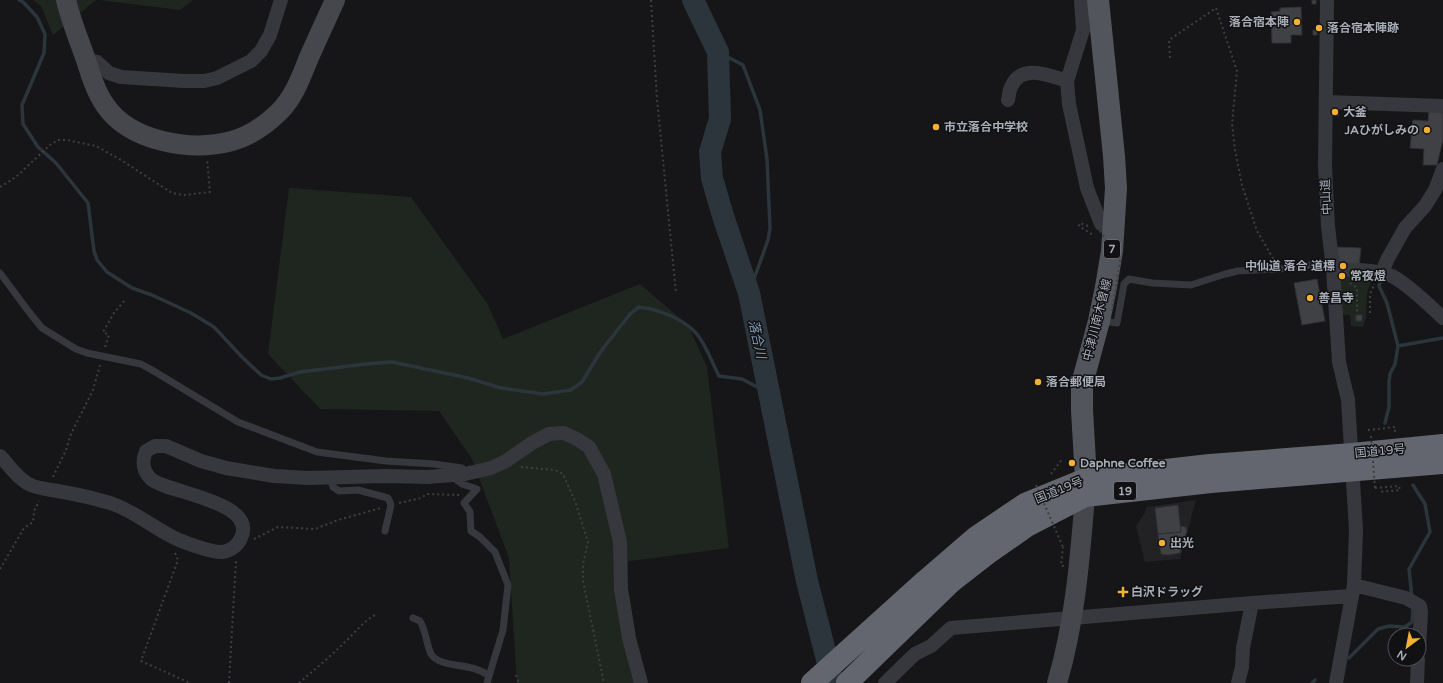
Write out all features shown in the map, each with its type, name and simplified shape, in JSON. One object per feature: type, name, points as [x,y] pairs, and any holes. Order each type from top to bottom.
[{"type":"highway","name":"国道19号","points":[[1353,462],[1443,445]]},
{"type":"highway","name":"国道19号","points":[[812,683],[976,537],[1025,504],[1086,487],[1210,465],[1353,462],[1443,463]]},
{"type":"highway","name":"国道19号","points":[[847,683],[951,582],[987,554],[1086,487]]},
{"type":"main road","name":"中津川南木曽線","points":[[1086,487],[1082,384],[1106,316],[1112,250],[1107,229],[1116,188],[1098,0]]},
{"type":"street","points":[[66,0],[78,40],[97,91],[105,105],[114,116],[142,134],[161,141],[202,146],[233,141],[258,130],[281,110],[294,93],[335,0]]},
{"type":"street","points":[[86,60],[97,62],[109,73],[121,78],[184,81],[204,81],[217,78],[251,61],[261,52],[270,35],[281,0]]},
{"type":"street","points":[[1081,0],[1083,30],[1068,81],[1069,104],[1087,188],[1101,224],[1107,229]]},
{"type":"street","name":"中山道","points":[[1327,0],[1327,102],[1325,166],[1328,226],[1337,267],[1339,362],[1348,400],[1356,530],[1352,590],[1336,683]]},
{"type":"street","points":[[1008,100],[1011,87],[1016,79],[1024,73],[1041,73],[1068,81]]},
{"type":"street","points":[[1327,102],[1443,106]]},
{"type":"street","points":[[1380,273],[1406,228],[1439,191],[1443,169]]},
{"type":"street","points":[[1337,267],[1392,276],[1410,289],[1443,318]]},
{"type":"street","points":[[0,456],[23,480],[33,486],[78,494],[114,505],[130,512],[169,536],[190,544],[222,552],[230,550],[237,544],[242,536],[243,527],[239,517],[228,508],[151,479],[145,470],[142,460],[146,451],[155,446],[166,446],[201,461],[226,468],[274,476],[330,478],[450,476],[491,468],[506,461],[532,443],[549,434],[564,433],[577,438],[589,447],[604,474],[620,542],[621,589],[629,638],[641,683]]},
{"type":"street","points":[[1057,683],[1072,618],[1082,543],[1086,487]]},
{"type":"street","points":[[885,683],[915,654],[931,646],[951,628],[1252,603],[1352,590],[1393,594],[1413,602],[1420,606],[1420,627]]},
{"type":"street","points":[[1238,683],[1252,603]]},
{"type":"street","points":[[1417,683],[1418,667]]},
{"type":"lane","points":[[1106,316],[1117,323],[1124,284],[1130,279],[1152,283],[1191,286],[1238,271],[1337,267]]},
{"type":"lane","points":[[0,273],[42,328],[76,349],[87,353],[141,364],[238,422],[317,452],[386,461],[434,464],[462,468],[465,474]]},
{"type":"lane","points":[[450,476],[462,484],[476,489],[464,503],[470,512],[470,531],[480,537],[495,552],[508,585],[503,630],[488,680]]},
{"type":"lane","points":[[330,478],[333,487],[339,491],[358,490],[388,498],[391,505],[385,530]]},
{"type":"lane","points":[[413,618],[420,621],[424,627],[424,635],[432,656],[444,662],[478,669],[488,680]]},
{"type":"path","points":[[651,0],[657,99],[676,293]]},
{"type":"path","points":[[1170,58],[1169,40],[1216,8],[1237,71],[1232,124],[1235,150],[1242,185],[1257,231],[1280,269]]},
{"type":"path","points":[[0,186],[16,177],[50,145],[58,140],[67,140],[96,146],[121,160],[172,193],[184,195],[210,192],[207,159],[213,155],[217,144]]},
{"type":"path","points":[[1106,316],[1120,261],[1107,229]]},
{"type":"path","points":[[1337,267],[1347,281],[1357,288],[1357,312]]},
{"type":"path","points":[[1370,313],[1370,294],[1380,273]]},
{"type":"path","points":[[0,569],[24,528],[33,522],[34,511],[41,498],[44,488],[61,461],[71,434],[93,390],[108,335],[104,332],[114,313],[124,301]]},
{"type":"path","points":[[1368,430],[1394,427],[1395,432],[1389,433]]},
{"type":"path","points":[[1377,435],[1371,436],[1375,488],[1399,486],[1400,490],[1379,492]]},
{"type":"path","points":[[1048,479],[1063,458]]},
{"type":"path","points":[[518,468],[523,467],[555,470],[563,474],[569,486],[588,542],[583,564],[583,581],[604,683]]},
{"type":"path","points":[[1042,482],[1036,485],[1063,547]]},
{"type":"path","points":[[229,683],[237,544],[250,541],[278,527],[315,529],[338,520],[421,498],[427,494],[466,495],[476,489]]},
{"type":"path","points":[[169,536],[178,560],[141,661],[190,683]]},
{"type":"path","points":[[299,683],[361,628],[368,618],[377,614]]},
{"type":"path","points":[[516,676],[519,683]]},
{"type":"shaded area","points":[[33,0],[96,0],[53,35],[41,6]]},
{"type":"shaded area","points":[[99,0],[193,0],[180,10]]},
{"type":"shaded area","points":[[289,188],[411,197],[487,303],[503,339],[640,284],[688,325],[707,367],[729,548],[615,563],[635,683],[517,683],[509,558],[472,459],[439,411],[320,409],[268,354]]},
{"type":"shaded area","points":[[1339,274],[1372,277],[1367,294],[1366,318],[1363,327],[1351,326],[1350,315],[1341,315]]},
{"type":"shaded area","name":"出光","points":[[1196,500],[1180,559],[1145,562],[1136,526],[1145,513],[1146,507]]},
{"type":"building","points":[[1312,0],[1316,0],[1316,4],[1312,4]]},
{"type":"building","points":[[1301,7],[1302,35],[1291,35],[1291,43],[1272,43],[1271,12],[1280,11],[1280,8]]},
{"type":"building","points":[[1313,30],[1317,30],[1317,35],[1313,35]]},
{"type":"building","points":[[1332,109],[1338,109],[1339,116],[1332,116]]},
{"type":"building","name":"JAひがしみの","points":[[1429,111],[1443,113],[1443,139],[1437,165],[1423,165],[1424,149],[1410,148],[1413,120],[1428,121]]},
{"type":"building","points":[[1336,247],[1361,248],[1359,266],[1346,265],[1337,260]]},
{"type":"building","points":[[1317,279],[1325,321],[1302,325],[1294,283]]},
{"type":"building","points":[[1356,315],[1362,315],[1362,321],[1356,321]]},
{"type":"building","points":[[1178,505],[1181,532],[1158,534],[1155,508]]},
{"type":"building","points":[[1181,526],[1186,527],[1187,531],[1180,553],[1168,555],[1161,554],[1158,534],[1181,532]]},
{"type":"waterway","points":[[19,0],[23,2],[37,17],[45,34],[44,53],[22,105],[23,124],[38,147],[56,163],[88,203],[94,251],[97,260],[107,272],[132,288],[152,295],[191,313],[214,327],[261,375],[271,379],[300,372],[392,362],[468,378],[501,388],[543,394],[571,390],[582,382],[601,351],[630,314],[639,307],[669,315],[690,327],[702,341],[719,376],[742,379],[769,393]]},
{"type":"waterway","name":"落合川","points":[[693,0],[718,52],[720,119],[710,152],[712,178],[749,293],[807,581],[833,683]]},
{"type":"waterway","points":[[718,52],[743,65],[760,110],[767,159],[770,228],[768,240],[749,293]]},
{"type":"waterway","points":[[1381,279],[1379,286],[1387,303],[1398,346],[1395,364],[1390,374],[1389,407],[1385,423]]},
{"type":"waterway","points":[[1398,346],[1443,338]]},
{"type":"waterway","points":[[1412,598],[1409,569],[1430,532],[1425,504],[1413,485]]},
{"type":"waterway","points":[[1349,658],[1378,629],[1389,626],[1405,627],[1412,622],[1413,606]]},
{"type":"waterway","points":[[1312,683],[1315,680]]},
{"type":"place","name":"落合宿本陣","points":[[1297,22]]},
{"type":"place","name":"落合宿本陣跡","points":[[1319,28]]},
{"type":"place","name":"大釜","points":[[1335,112]]},
{"type":"place","name":"市立落合中学校","points":[[936,127]]},
{"type":"place","name":"JAひがしみの","points":[[1427,130]]},
{"type":"place","name":"中仙道 落合 道標","points":[[1343,266]]},
{"type":"place","name":"常夜燈","points":[[1342,276]]},
{"type":"place","name":"善昌寺","points":[[1310,298]]},
{"type":"place","name":"落合郵便局","points":[[1038,382]]},
{"type":"place","name":"Daphne Coffee","points":[[1072,463]]},
{"type":"place","name":"出光","points":[[1162,543]]},
{"type":"place","name":"白沢ドラッグ","points":[[1123,592]]}]
